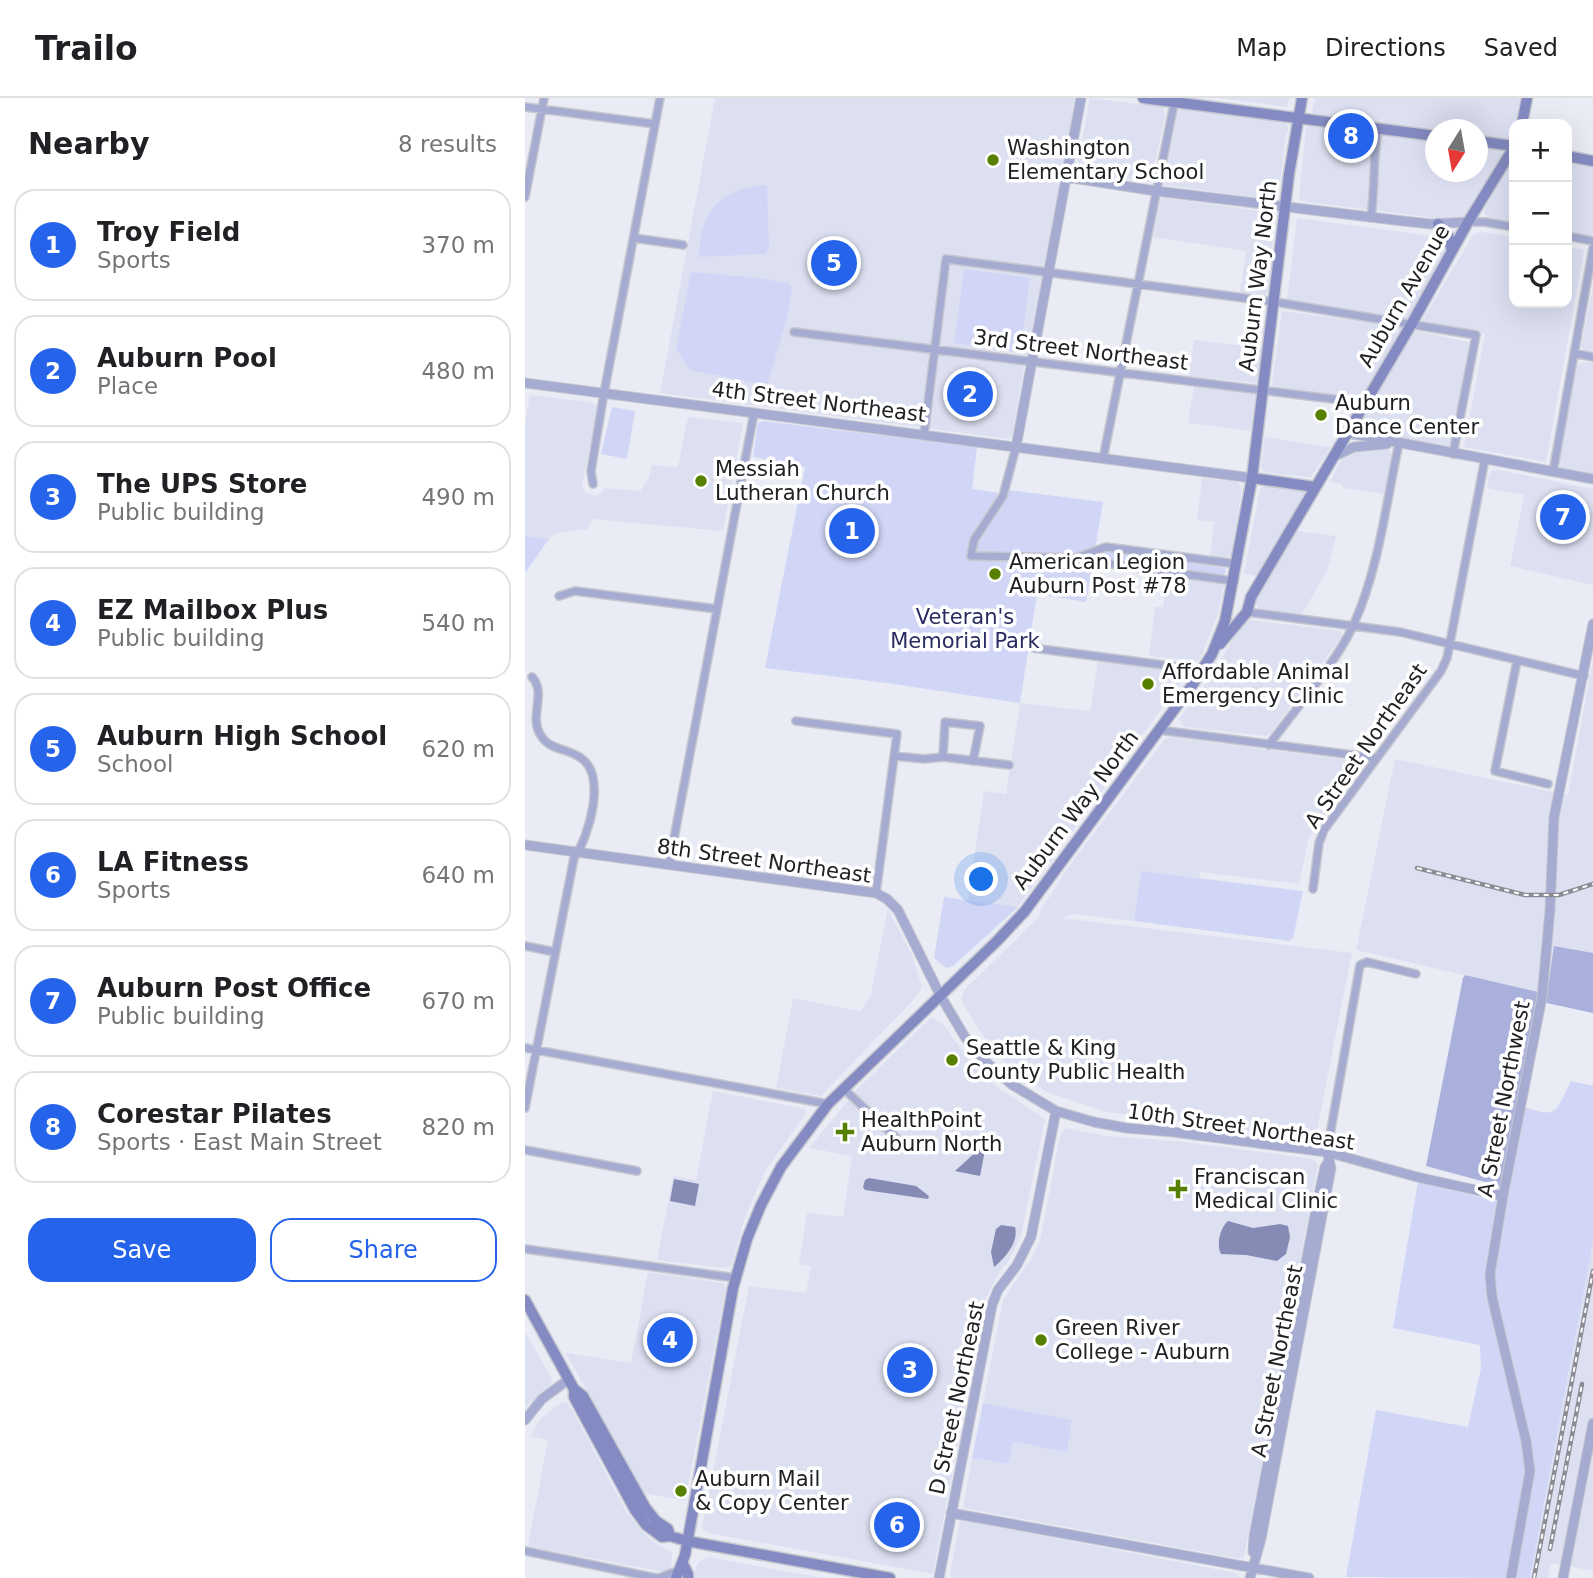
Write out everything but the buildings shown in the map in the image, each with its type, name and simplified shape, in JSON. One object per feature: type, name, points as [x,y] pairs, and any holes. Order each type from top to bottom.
[{"type":"main road","points":[[1143,98],[1175,100],[1425,134]]},
{"type":"main road","name":"Auburn Way North","points":[[688,1578],[688,1574],[679,1571],[687,1541],[736,1278],[747,1239],[781,1167],[828,1104],[1025,911],[1212,654],[1225,621],[1252,478],[1302,98]]},
{"type":"main road","points":[[1523,119],[1527,98]]},
{"type":"main road","points":[[1488,142],[1509,145]]},
{"type":"main road","name":"Auburn Avenue","points":[[1212,654],[1247,612],[1251,597],[1509,154]]},
{"type":"main road","points":[[1572,157],[1593,161]]},
{"type":"main road","points":[[1438,224],[1448,235],[1452,251]]},
{"type":"main road","name":"4th Street Northeast","points":[[1252,478],[1315,487]]},
{"type":"main road","points":[[525,1300],[571,1384],[574,1397],[604,1455],[641,1520],[662,1537],[670,1536],[890,1578]]},
{"type":"main road","points":[[571,1384],[583,1396],[651,1516],[668,1529],[670,1536]]},
{"type":"main road","points":[[604,1455],[611,1459],[622,1478],[627,1476]]},
{"type":"street","points":[[525,197],[544,98]]},
{"type":"street","points":[[593,484],[591,471],[604,393],[660,98]]},
{"type":"street","points":[[1081,98],[1016,447],[1003,496],[974,540],[971,556],[1079,558],[1234,581]]},
{"type":"street","points":[[1103,459],[1175,100]]},
{"type":"street","points":[[525,107],[655,124]]},
{"type":"street","points":[[1371,218],[1375,183],[1373,161],[1378,128]]},
{"type":"street","points":[[1066,177],[1371,218],[1438,224],[1485,222],[1509,226]]},
{"type":"street","points":[[1572,237],[1593,241]]},
{"type":"street","points":[[635,238],[683,245]]},
{"type":"street","points":[[1553,472],[1593,248]]},
{"type":"street","points":[[924,435],[946,259],[1275,302],[1476,335],[1453,454]]},
{"type":"street","name":"3rd Street Northeast","points":[[794,332],[1365,403]]},
{"type":"street","points":[[1574,353],[1593,357]]},
{"type":"street","name":"4th Street Northeast","points":[[525,383],[1252,478]]},
{"type":"street","points":[[669,865],[754,413]]},
{"type":"street","points":[[1348,433],[1593,479]]},
{"type":"street","points":[[1333,457],[1355,447],[1399,443]]},
{"type":"street","points":[[1269,745],[1335,655],[1353,625],[1369,580],[1399,443]]},
{"type":"street","name":"A Street Northeast","points":[[1313,889],[1319,843],[1324,830],[1441,671],[1450,644],[1485,460]]},
{"type":"street","points":[[1079,558],[1106,547],[1237,565]]},
{"type":"street","points":[[1167,572],[1170,555]]},
{"type":"street","points":[[559,596],[575,591],[717,609]]},
{"type":"street","points":[[1247,612],[1400,632],[1584,676]]},
{"type":"street","name":"A Street Northwest","points":[[1511,1578],[1529,1471],[1526,1441],[1492,1297],[1490,1274],[1542,998],[1555,817],[1593,625]]},
{"type":"street","points":[[1033,648],[1202,670]]},
{"type":"street","points":[[1517,661],[1495,771],[1548,784]]},
{"type":"street","points":[[525,1108],[574,858],[582,847],[595,795],[590,766],[581,758],[551,746],[538,732],[536,717],[539,691],[531,677]]},
{"type":"street","points":[[796,721],[897,734],[876,893]]},
{"type":"street","points":[[943,757],[945,722],[980,726],[973,761]]},
{"type":"street","points":[[1159,730],[1377,758]]},
{"type":"street","points":[[894,756],[925,759],[943,757],[1009,765]]},
{"type":"street","name":"8th Street Northeast","points":[[525,845],[876,893],[887,899],[898,911],[940,995],[965,1037],[984,1060],[1017,1089],[1056,1111]]},
{"type":"street","points":[[525,946],[555,952]]},
{"type":"street","name":"A Street Northeast","points":[[1250,1578],[1261,1539],[1331,1168],[1328,1157],[1360,965],[1367,962],[1416,974]]},
{"type":"street","points":[[525,1048],[828,1104]]},
{"type":"street","points":[[843,1089],[908,1149]]},
{"type":"street","name":"10th Street Northeast","points":[[1056,1111],[1126,1128],[1174,1132],[1328,1157],[1503,1196]]},
{"type":"street","name":"D Street Northeast","points":[[939,1578],[992,1306],[998,1290],[1017,1265],[1031,1237],[1056,1111]]},
{"type":"street","points":[[525,1150],[637,1171]]},
{"type":"street","points":[[525,1249],[736,1278]]},
{"type":"street","points":[[525,1420],[542,1399],[571,1384]]},
{"type":"street","points":[[1563,1578],[1593,1423]]},
{"type":"street","points":[[951,1513],[1309,1578]]},
{"type":"street","points":[[525,1551],[658,1578],[679,1571]]},
{"type":"shaded area","points":[[715,98],[1076,98],[1028,355],[990,350],[989,361],[1021,365],[1024,368],[1012,436],[1009,439],[660,393]]},
{"type":"shaded area","points":[[1090,98],[1163,107],[1165,116],[1151,182],[1076,172]]},
{"type":"shaded area","points":[[1220,98],[1289,98],[1287,107]]},
{"type":"shaded area","points":[[1315,98],[1520,98],[1516,119],[1509,119],[1508,142],[1488,139],[1488,119],[1425,119],[1425,131],[1315,116],[1312,111]]},
{"type":"shaded area","points":[[1183,109],[1287,122],[1278,199],[1163,185],[1178,112]]},
{"type":"shaded area","points":[[1309,124],[1425,138],[1425,182],[1485,182],[1463,217],[1442,219],[1301,200],[1299,196],[1306,128]]},
{"type":"shaded area","points":[[1488,146],[1500,148],[1502,155],[1488,177]]},
{"type":"shaded area","points":[[1572,163],[1593,167],[1593,233],[1589,237],[1572,233]]},
{"type":"shaded area","points":[[1509,167],[1509,221],[1487,217],[1484,212]]},
{"type":"shaded area","points":[[1165,198],[1276,213],[1267,295],[1240,292],[1246,251],[1153,237],[1160,200]]},
{"type":"shaded area","points":[[1297,218],[1439,237],[1446,241],[1447,245],[1413,313],[1407,319],[1287,301]]},
{"type":"shaded area","points":[[1482,232],[1509,236],[1509,308],[1572,308],[1572,248],[1584,250],[1546,462],[1464,447],[1485,334],[1421,322],[1474,234]]},
{"type":"shaded area","points":[[1593,287],[1593,352],[1581,347]]},
{"type":"shaded area","points":[[1282,311],[1402,328],[1362,397],[1275,388],[1272,384]]},
{"type":"shaded area","points":[[1416,331],[1469,342],[1450,446],[1362,430],[1359,427],[1359,422],[1412,333]]},
{"type":"shaded area","points":[[1194,340],[1262,348],[1257,383],[1188,376]]},
{"type":"shaded area","points":[[1582,362],[1593,363],[1593,475],[1562,469],[1559,464],[1577,365]]},
{"type":"shaded area","points":[[1194,386],[1255,394],[1251,431],[1188,423]]},
{"type":"shaded area","points":[[530,395],[595,403],[597,407],[582,486],[585,493],[594,496],[602,493],[605,488],[640,491],[649,478],[652,465],[678,467],[688,417],[743,423],[723,531],[592,519],[588,529],[556,533],[549,539],[525,536],[525,424]]},
{"type":"shaded area","points":[[1265,437],[1331,447],[1311,477],[1264,472],[1261,467]]},
{"type":"shaded area","points":[[1371,447],[1389,450],[1392,454],[1384,494],[1343,488],[1342,484],[1330,482],[1340,462],[1348,454]]},
{"type":"shaded area","points":[[1499,470],[1593,489],[1593,585],[1510,566],[1524,495],[1487,488],[1489,475],[1492,471]]},
{"type":"shaded area","points":[[1202,478],[1237,482],[1242,488],[1231,555],[1226,559],[1210,557],[1214,522],[1197,520]]},
{"type":"shaded area","points":[[1265,486],[1304,492],[1306,495],[1257,576],[1244,573],[1260,489]]},
{"type":"shaded area","points":[[1296,531],[1336,536],[1327,571],[1302,614],[1260,609],[1254,603]]},
{"type":"shaded area","points":[[1167,576],[1224,585],[1218,614],[1197,661],[1149,656],[1155,607],[1163,607]]},
{"type":"shaded area","points":[[1250,620],[1340,631],[1342,636],[1270,734],[1266,736],[1184,727],[1179,719],[1210,678],[1241,626]]},
{"type":"shaded area","points":[[1593,660],[1593,953],[1554,946],[1547,994],[1356,950],[1395,759],[1568,795]]},
{"type":"shaded area","points":[[1098,661],[1183,672],[1186,675],[1017,908],[968,900],[984,791],[1006,794],[1020,703],[1090,711]]},
{"type":"shaded area","points":[[1169,737],[1355,761],[1363,766],[1309,837],[1299,884],[1201,872],[1199,878],[1141,871],[1134,921],[1073,914],[1062,918],[1352,953],[1315,1140],[1107,1112],[1049,1093],[1030,1082],[994,1053],[961,999],[965,989],[1040,916],[1040,911],[1072,862]]},
{"type":"shaded area","points":[[888,909],[912,955],[922,987],[918,995],[821,1096],[776,1088],[793,998],[860,1011],[870,997]]},
{"type":"shaded area","points":[[1554,946],[1593,953],[1593,1013],[1542,1002],[1504,1187],[1426,1166],[1463,978],[1465,975],[1547,994]]},
{"type":"shaded area","points":[[932,1017],[943,1024],[971,1063],[997,1087],[1045,1119],[1021,1236],[986,1297],[933,1574],[708,1533],[702,1528],[749,1286],[806,1293],[811,1266],[799,1264],[807,1213],[843,1217],[852,1156],[809,1148],[859,1087]]},
{"type":"shaded area","points":[[713,1091],[805,1109],[807,1112],[767,1168],[742,1226],[732,1265],[724,1268],[657,1260],[673,1176],[696,1180]]},
{"type":"shaded area","points":[[1065,1128],[1106,1136],[1177,1141],[1313,1159],[1318,1165],[1244,1557],[1241,1559],[963,1508],[972,1458],[1008,1464],[1012,1442],[1067,1451],[1072,1420],[983,1403],[1003,1300],[1031,1259],[1040,1240],[1060,1136]]},
{"type":"shaded area","points":[[979,1149],[985,1150],[980,1176],[955,1171]]},
{"type":"shaded area","points":[[869,1178],[916,1186],[929,1196],[928,1199],[865,1190],[865,1180]]},
{"type":"shaded area","points":[[674,1179],[699,1184],[695,1206],[670,1201]]},
{"type":"shaded area","points":[[1228,1221],[1253,1228],[1280,1224],[1288,1226],[1290,1237],[1286,1254],[1277,1261],[1246,1255],[1221,1254],[1220,1236]]},
{"type":"shaded area","points":[[1001,1225],[1015,1227],[1016,1233],[1007,1254],[994,1267],[991,1252],[996,1229]]},
{"type":"shaded area","points":[[1593,1242],[1593,1571],[1551,1563],[1548,1578],[1530,1578]]},
{"type":"shaded area","points":[[648,1272],[723,1283],[726,1287],[685,1501],[643,1493],[566,1353],[631,1363]]},
{"type":"shaded area","points":[[525,1332],[552,1383],[525,1408]]},
{"type":"shaded area","points":[[562,1402],[569,1404],[626,1511],[648,1538],[672,1553],[671,1568],[668,1571],[528,1546],[548,1440],[531,1436],[540,1419]]},
{"type":"shaded area","points":[[960,1520],[1236,1573],[1240,1578],[952,1578],[950,1574]]},
{"type":"shaded area","points":[[709,1557],[824,1578],[694,1578],[696,1566]]},
{"type":"green space","points":[[767,185],[769,249],[765,254],[699,257],[703,227],[716,204],[737,191]]},
{"type":"green space","points":[[964,269],[1030,278],[1020,352],[954,343]]},
{"type":"green space","points":[[691,272],[759,278],[789,284],[792,288],[787,319],[767,385],[690,370],[676,349]]},
{"type":"green space","points":[[612,407],[635,411],[627,459],[601,454]]},
{"type":"green space","name":"Veteran's Memorial Park","points":[[763,421],[977,447],[972,489],[1000,493],[1001,489],[1103,502],[1086,602],[1037,594],[1020,703],[765,668],[805,467],[753,457],[758,423]]},
{"type":"green space","points":[[525,536],[549,539],[525,573]]},
{"type":"green space","points":[[1107,551],[1162,558],[1163,566],[1106,559],[1103,554]]},
{"type":"green space","points":[[1174,560],[1225,568],[1226,572],[1223,575],[1175,569],[1171,566]]},
{"type":"green space","points":[[1141,871],[1303,891],[1293,938],[1289,941],[1134,921]]},
{"type":"green space","points":[[944,897],[1017,908],[953,966],[946,968],[934,958]]},
{"type":"green space","points":[[1571,1081],[1593,1086],[1593,1242],[1530,1578],[1346,1577],[1376,1410],[1468,1427],[1481,1368],[1480,1345],[1393,1328],[1418,1182],[1501,1202],[1521,1106],[1542,1112],[1553,1111]]},
{"type":"green space","points":[[983,1403],[1072,1420],[1067,1452],[1013,1442],[1008,1464],[972,1458]]},
{"type":"railway","points":[[1417,868],[1525,895],[1559,895],[1593,884]]},
{"type":"railway","points":[[1534,1578],[1593,1271]]},
{"type":"railway","points":[[1550,1549],[1582,1384]]},
{"type":"place","name":"Corestar Pilates","points":[[1351,136]]},
{"type":"place","name":"Washington Elementary School","points":[[993,160]]},
{"type":"place","name":"Auburn High School","points":[[834,263]]},
{"type":"place","name":"Auburn Pool","points":[[970,394]]},
{"type":"place","name":"Auburn Dance Center","points":[[1321,415]]},
{"type":"place","name":"Messiah Lutheran Church","points":[[701,481]]},
{"type":"place","name":"Auburn Post Office","points":[[1563,517]]},
{"type":"place","name":"Troy Field","points":[[852,531]]},
{"type":"place","name":"American Legion Auburn Post #78","points":[[995,574]]},
{"type":"place","name":"Affordable Animal Emergency Clinic","points":[[1148,684]]},
{"type":"place","name":"Seattle & King County Public Health","points":[[952,1060]]},
{"type":"place","name":"HealthPoint Auburn North","points":[[845,1132]]},
{"type":"place","name":"Franciscan Medical Clinic","points":[[1178,1189]]},
{"type":"place","name":"EZ Mailbox Plus","points":[[670,1340]]},
{"type":"place","name":"Green River College - Auburn","points":[[1041,1340]]},
{"type":"place","name":"The UPS Store","points":[[910,1370]]},
{"type":"place","name":"Auburn Mail & Copy Center","points":[[681,1491]]},
{"type":"place","name":"LA Fitness","points":[[897,1525]]}]
